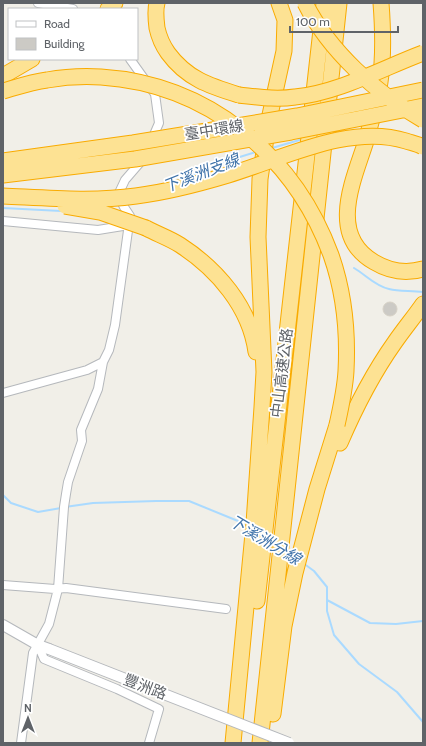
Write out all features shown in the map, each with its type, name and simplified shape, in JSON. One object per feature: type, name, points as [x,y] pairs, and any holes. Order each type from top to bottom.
[{"type":"highway","points":[[157,3],[156,21],[158,34],[164,47],[176,64],[190,76],[211,86],[240,95],[277,98],[296,97],[328,90],[423,53]]},
{"type":"highway","points":[[260,520],[264,372],[258,237],[260,179],[268,124],[284,51],[285,20],[279,3]]},
{"type":"highway","points":[[305,3],[310,14],[329,40],[351,65],[391,100],[423,120]]},
{"type":"highway","name":"中山高速公路","points":[[240,743],[260,520],[324,3]]},
{"type":"highway","name":"中山高速公路","points":[[260,743],[278,562],[339,3]]},
{"type":"highway","points":[[381,3],[384,33],[380,82],[366,142],[356,168],[348,198],[348,229],[353,242],[361,252],[371,261],[385,269],[401,272],[423,270]]},
{"type":"highway","points":[[3,76],[30,60]]},
{"type":"highway","points":[[3,91],[46,80],[72,77],[101,77],[126,80],[178,94],[199,103],[220,114],[260,145],[287,176],[310,210],[331,255],[337,275],[345,318],[346,373],[343,423]]},
{"type":"highway","name":"臺中環線","points":[[3,161],[103,147],[297,116],[423,90]]},
{"type":"highway","name":"臺中環線","points":[[3,175],[134,159],[291,132],[423,106]]},
{"type":"highway","points":[[3,197],[104,199],[137,196],[189,186],[228,175],[331,141],[352,137],[394,137],[423,147]]},
{"type":"highway","points":[[3,197],[100,212],[146,228],[178,244],[208,265],[234,297],[246,319],[254,340],[262,406]]},
{"type":"highway","points":[[268,743],[284,626],[295,573],[306,531],[328,464],[343,423],[395,341],[423,304]]},
{"type":"highway","points":[[233,743],[257,554]]},
{"type":"street","points":[[38,3],[67,8]]},
{"type":"street","points":[[21,743],[33,653],[50,624],[58,589],[66,494],[82,441],[81,430],[98,389],[103,362],[109,350],[115,325],[130,216],[118,195],[125,180],[144,158],[159,123],[155,94],[131,60]]},
{"type":"street","points":[[3,222],[98,230],[129,225]]},
{"type":"street","points":[[3,393],[87,370],[103,362]]},
{"type":"street","points":[[3,585],[58,589],[66,588],[226,609]]},
{"type":"street","name":"豐洲路","points":[[3,625],[38,645],[289,743]]},
{"type":"street","points":[[38,645],[44,659],[117,689],[159,709],[149,743]]},
{"type":"building","points":[[390,302],[395,304],[397,309],[395,314],[390,316],[385,314],[383,309],[385,304]]},
{"type":"waterway","name":"下溪洲支線","points":[[272,148],[303,139]]},
{"type":"waterway","name":"下溪洲支線","points":[[174,182],[230,160],[256,152]]},
{"type":"waterway","name":"下溪洲支線","points":[[3,208],[61,211]]},
{"type":"waterway","points":[[354,268],[384,288],[423,292]]},
{"type":"waterway","name":"下溪洲分線","points":[[3,495],[11,503],[38,512],[61,508]]},
{"type":"waterway","name":"下溪洲分線","points":[[65,507],[93,503],[189,501],[238,521],[247,527]]},
{"type":"waterway","name":"下溪洲分線","points":[[303,563],[314,571],[327,587],[327,611],[334,635],[359,664],[397,692],[423,722]]},
{"type":"waterway","points":[[327,600],[370,623],[396,624],[423,621]]}]
